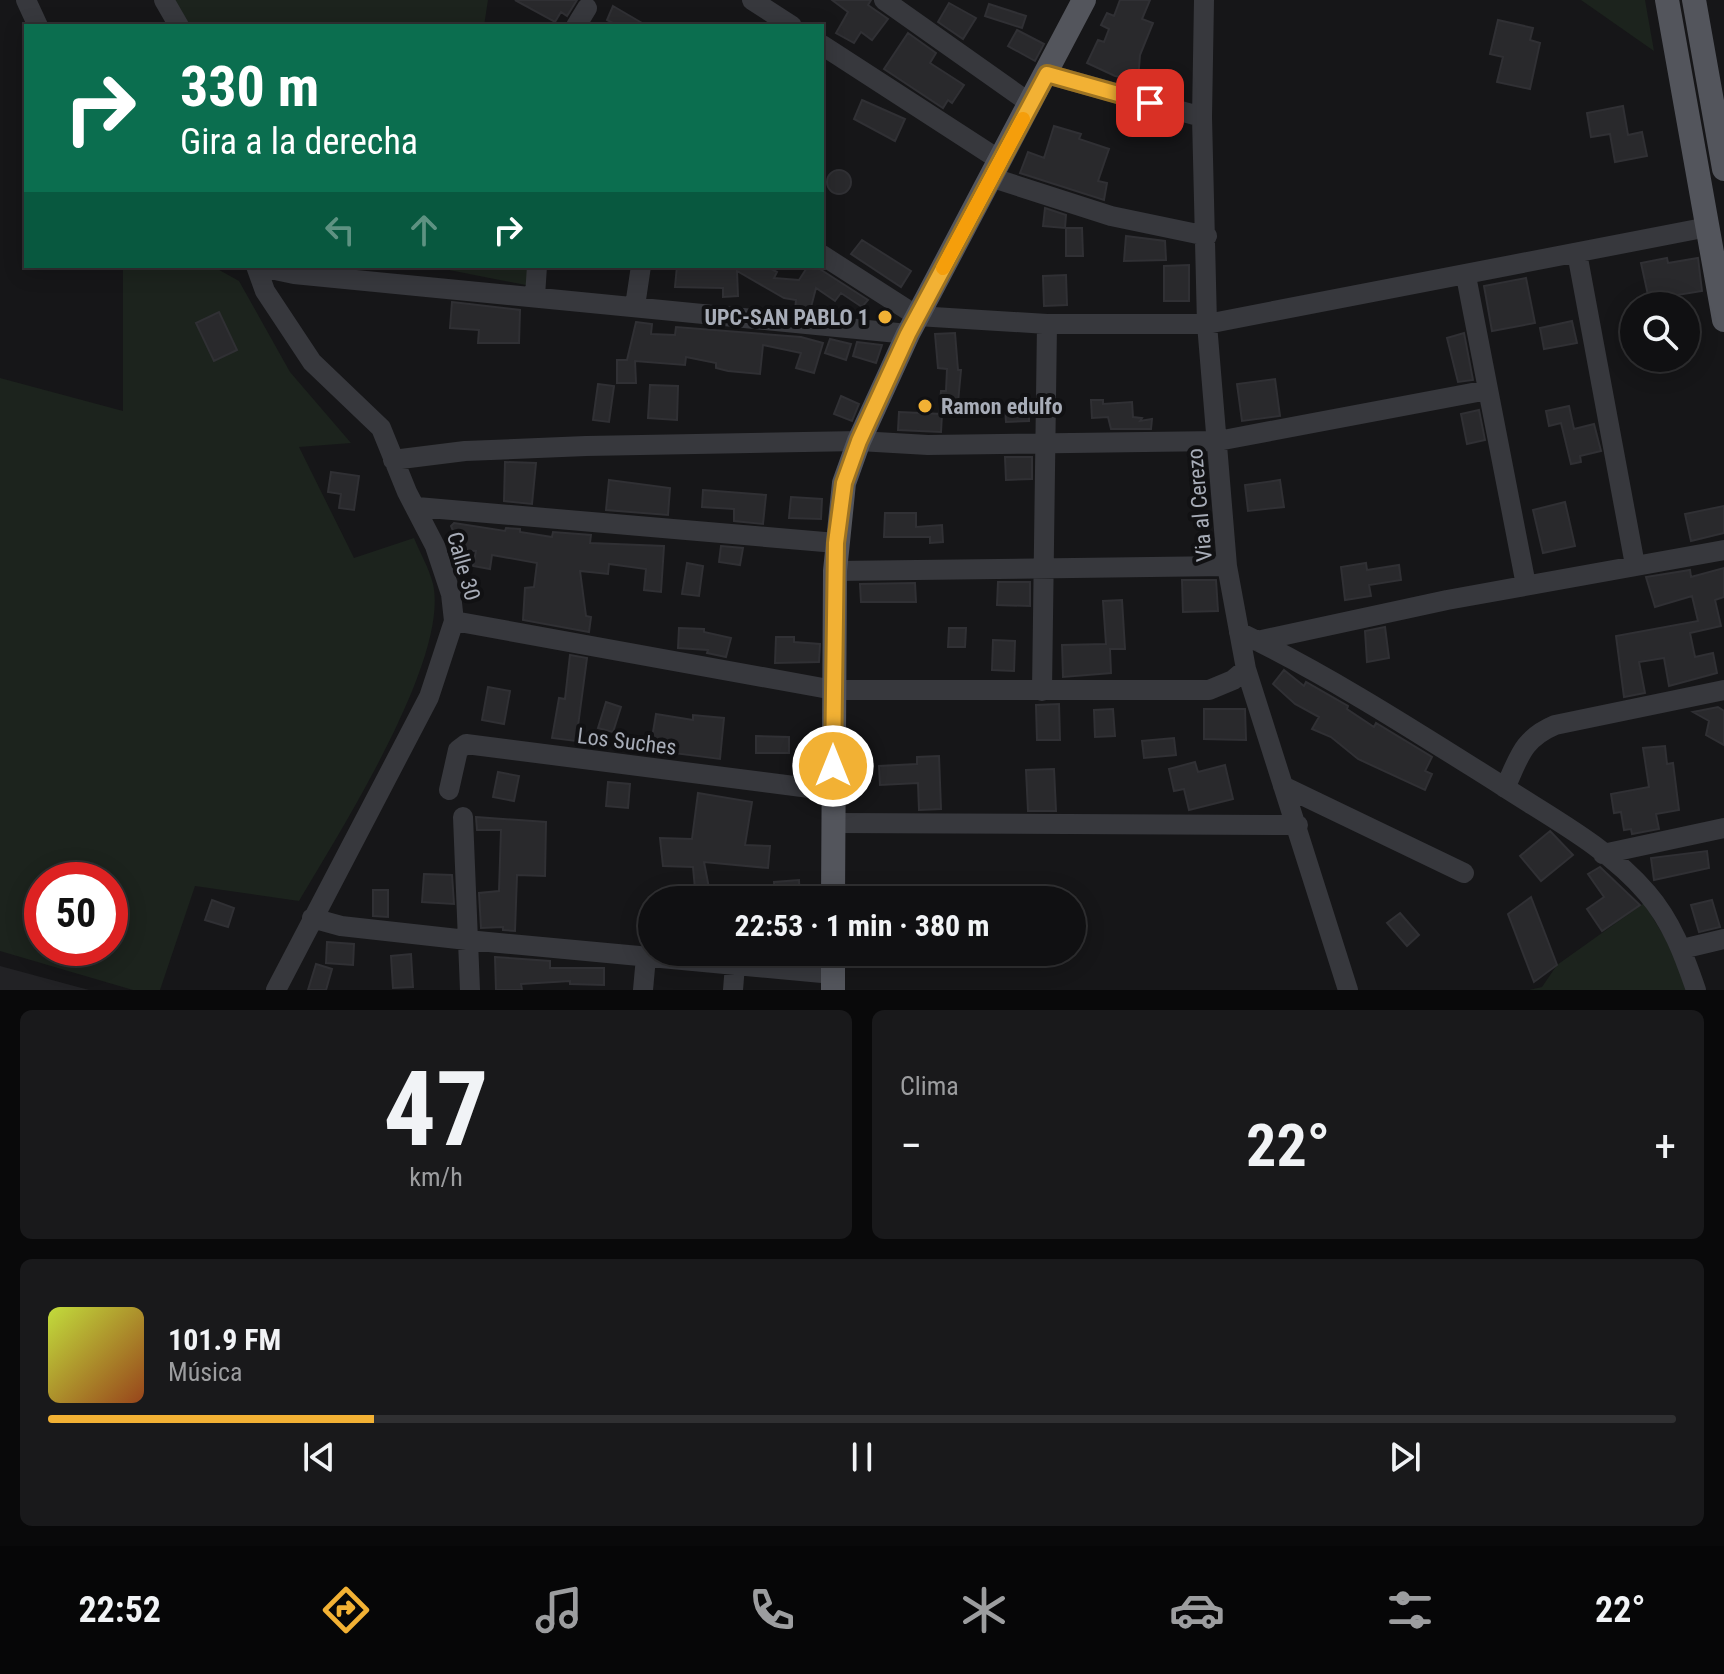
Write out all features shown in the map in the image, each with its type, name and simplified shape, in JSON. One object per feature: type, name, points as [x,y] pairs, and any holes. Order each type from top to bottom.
[{"type":"main road","points":[[833,886],[835,571],[844,483],[859,441],[912,325],[997,170],[1084,0]]},
{"type":"main road","points":[[1667,0],[1724,320]]},
{"type":"main road","points":[[1694,0],[1724,169]]},
{"type":"street","points":[[26,0],[37,24]]},
{"type":"street","points":[[164,0],[178,24]]},
{"type":"street","points":[[752,0],[789,24]]},
{"type":"street","name":"Via al Cerezo","points":[[1204,0],[1202,117],[1207,324],[1227,566],[1248,636],[1246,669],[1348,990]]},
{"type":"street","points":[[897,4],[1031,104]]},
{"type":"street","points":[[824,46],[997,170],[1111,216],[1207,236]]},
{"type":"street","points":[[1047,74],[1202,117]]},
{"type":"street","points":[[266,268],[294,274],[635,306],[912,325],[1207,324],[1708,227]]},
{"type":"street","points":[[1577,253],[1635,565]]},
{"type":"street","points":[[824,257],[912,325]]},
{"type":"street","name":"Calle 30","points":[[257,268],[265,291],[312,362],[381,428],[393,460],[435,546],[451,594],[454,621],[429,697],[276,990]]},
{"type":"street","points":[[535,296],[537,268]]},
{"type":"street","points":[[635,306],[641,268]]},
{"type":"street","points":[[1466,276],[1526,585]]},
{"type":"street","points":[[1042,691],[1047,324]]},
{"type":"street","points":[[393,460],[538,447],[859,441],[928,445],[1218,441],[1488,390]]},
{"type":"street","points":[[417,507],[836,543]]},
{"type":"street","points":[[1248,636],[1724,550]]},
{"type":"street","points":[[835,571],[1227,566]]},
{"type":"street","points":[[454,621],[834,690],[1209,690],[1233,680],[1246,669]]},
{"type":"street","points":[[1248,636],[1364,699],[1603,854],[1649,895],[1682,949],[1696,990]]},
{"type":"street","points":[[1505,788],[1523,747],[1536,733],[1555,725],[1724,690]]},
{"type":"street","name":"Los Suches","points":[[449,790],[458,750],[466,744],[833,791]]},
{"type":"street","points":[[1283,786],[1464,873]]},
{"type":"street","points":[[463,817],[470,990]]},
{"type":"street","points":[[833,823],[1298,825]]},
{"type":"street","points":[[1603,854],[1724,828]]},
{"type":"street","points":[[312,918],[341,926],[638,956]]},
{"type":"street","points":[[1682,949],[1724,939]]},
{"type":"street","points":[[643,990],[645,966]]},
{"type":"street","points":[[733,990],[735,966]]},
{"type":"street","points":[[749,966],[833,972]]},
{"type":"shaded area","points":[[162,0],[488,0],[484,24],[176,24]]},
{"type":"shaded area","points":[[1581,0],[1645,0],[1654,51]]},
{"type":"shaded area","points":[[123,268],[216,268],[239,281],[290,372],[351,443],[299,447],[354,558],[414,538],[433,584],[434,616],[425,656],[387,745],[299,901],[195,886],[160,990],[133,990],[51,966],[128,966],[128,862],[24,862],[24,958],[0,951],[0,378],[123,411]]},
{"type":"shaded area","points":[[450,268],[533,268],[531,286]]},
{"type":"shaded area","points":[[1644,903],[1671,948],[1688,990],[1529,990],[1542,987],[1557,965]]},
{"type":"shaded area","points":[[0,966],[89,990],[0,990]]},
{"type":"building","points":[[515,0],[577,0],[567,16],[561,12],[555,22]]},
{"type":"building","points":[[832,0],[871,0],[868,5],[888,19],[872,40],[861,32],[854,43],[836,33],[848,12]]},
{"type":"building","points":[[1120,0],[1150,0],[1142,19],[1153,23],[1140,55],[1138,80],[1115,76],[1087,63],[1098,40],[1104,42],[1109,29],[1101,25],[1107,13],[1114,16]]},
{"type":"building","points":[[949,3],[976,18],[963,39],[938,22]]},
{"type":"building","points":[[989,4],[1026,16],[1022,28],[985,16]]},
{"type":"building","points":[[613,6],[644,24],[615,24],[607,20]]},
{"type":"building","points":[[1498,20],[1533,28],[1530,40],[1540,43],[1530,89],[1497,82],[1503,57],[1490,54]]},
{"type":"building","points":[[1017,30],[1044,44],[1035,61],[1008,46]]},
{"type":"building","points":[[908,33],[936,53],[930,63],[964,85],[952,103],[948,100],[943,108],[884,69]]},
{"type":"building","points":[[862,100],[905,119],[895,141],[854,119]]},
{"type":"building","points":[[1623,106],[1628,135],[1642,132],[1647,156],[1615,162],[1610,134],[1591,137],[1587,113]]},
{"type":"building","points":[[1054,126],[1081,134],[1079,139],[1109,149],[1098,181],[1107,183],[1104,200],[1020,173],[1028,152],[1044,158]]},
{"type":"building","points":[[839,170],[847,174],[851,182],[847,190],[839,194],[831,190],[827,182],[831,174]]},
{"type":"building","points":[[1045,208],[1066,215],[1065,228],[1043,226]]},
{"type":"building","points":[[1066,228],[1082,228],[1083,256],[1066,256]]},
{"type":"building","points":[[1126,236],[1165,241],[1166,260],[1124,261]]},
{"type":"building","points":[[862,240],[911,271],[901,287],[851,254]]},
{"type":"building","points":[[1667,258],[1668,263],[1698,258],[1702,291],[1647,292],[1641,263]]},
{"type":"building","points":[[1189,265],[1189,301],[1164,301],[1164,266]]},
{"type":"building","points":[[677,268],[770,268],[777,272],[774,278],[799,280],[807,268],[818,268],[868,300],[862,307],[841,293],[835,301],[816,288],[810,311],[795,310],[796,300],[784,298],[737,271],[738,296],[723,297],[723,288],[675,287]]},
{"type":"building","points":[[1066,275],[1067,305],[1044,306],[1043,276]]},
{"type":"building","points":[[1526,278],[1535,323],[1492,331],[1484,286]]},
{"type":"building","points":[[452,302],[520,310],[519,343],[478,343],[479,330],[450,328]]},
{"type":"building","points":[[219,312],[237,350],[214,361],[196,323]]},
{"type":"building","points":[[1572,321],[1577,343],[1544,349],[1540,328]]},
{"type":"building","points":[[636,322],[652,324],[651,334],[675,335],[676,327],[801,337],[823,343],[814,373],[796,368],[801,353],[763,345],[760,374],[728,371],[716,368],[716,363],[686,357],[685,365],[635,361],[636,383],[617,383],[617,360],[627,360]]},
{"type":"building","points":[[955,333],[958,370],[961,370],[957,413],[939,412],[941,391],[946,391],[947,369],[938,368],[935,334]]},
{"type":"building","points":[[1464,333],[1473,380],[1458,382],[1447,338]]},
{"type":"building","points":[[830,339],[851,344],[846,360],[825,353]]},
{"type":"building","points":[[857,342],[882,345],[876,363],[853,356]]},
{"type":"building","points":[[1275,379],[1280,416],[1242,421],[1237,384]]},
{"type":"building","points":[[598,384],[614,386],[609,422],[593,420]]},
{"type":"building","points":[[650,385],[678,386],[677,420],[648,418]]},
{"type":"building","points":[[841,396],[859,404],[852,421],[834,414]]},
{"type":"building","points":[[1091,400],[1103,400],[1103,404],[1132,402],[1133,417],[1142,418],[1140,421],[1152,419],[1151,429],[1111,429],[1108,417],[1092,418]]},
{"type":"building","points":[[1029,406],[1029,421],[1006,422],[1005,408]]},
{"type":"building","points":[[1569,406],[1574,429],[1594,424],[1601,451],[1580,456],[1581,462],[1571,464],[1561,423],[1549,426],[1546,411]]},
{"type":"building","points":[[1479,410],[1485,440],[1467,444],[1461,414]]},
{"type":"building","points":[[899,412],[942,414],[941,432],[898,430]]},
{"type":"building","points":[[1005,457],[1032,457],[1032,479],[1006,480]]},
{"type":"building","points":[[505,462],[536,463],[532,504],[504,501]]},
{"type":"building","points":[[331,472],[359,476],[354,510],[339,508],[341,494],[328,492]]},
{"type":"building","points":[[609,480],[670,488],[668,515],[606,510]]},
{"type":"building","points":[[1280,480],[1284,507],[1248,511],[1245,485]]},
{"type":"building","points":[[703,490],[766,495],[763,524],[734,521],[734,509],[702,507]]},
{"type":"building","points":[[791,497],[822,499],[821,519],[789,518]]},
{"type":"building","points":[[1565,502],[1575,546],[1543,553],[1533,510]]},
{"type":"building","points":[[1724,506],[1724,533],[1691,541],[1685,514]]},
{"type":"building","points":[[885,513],[916,513],[916,527],[942,525],[943,542],[930,543],[930,537],[884,537]]},
{"type":"building","points":[[454,523],[505,531],[506,528],[520,529],[520,532],[552,537],[553,532],[591,535],[590,543],[664,546],[661,592],[644,590],[646,569],[609,564],[608,574],[580,571],[586,616],[591,617],[589,632],[523,620],[525,588],[534,587],[537,563],[492,555],[490,569],[473,566],[476,551],[461,550],[451,526]]},
{"type":"building","points":[[721,546],[743,548],[740,565],[719,562]]},
{"type":"building","points":[[687,563],[703,566],[699,596],[682,594]]},
{"type":"building","points":[[1366,563],[1367,570],[1399,565],[1401,580],[1369,585],[1371,596],[1345,600],[1341,567]]},
{"type":"building","points":[[1724,568],[1724,597],[1715,600],[1721,626],[1690,633],[1695,657],[1713,653],[1717,673],[1669,686],[1664,658],[1639,662],[1645,693],[1624,697],[1616,636],[1698,621],[1692,596],[1655,607],[1646,577],[1690,570],[1691,577]]},
{"type":"building","points":[[1182,580],[1216,580],[1218,611],[1183,612]]},
{"type":"building","points":[[998,582],[1030,582],[1030,606],[997,605]]},
{"type":"building","points":[[915,583],[916,602],[861,602],[860,584]]},
{"type":"building","points":[[1122,600],[1125,649],[1110,649],[1111,673],[1063,677],[1062,645],[1106,644],[1103,601]]},
{"type":"building","points":[[1385,627],[1389,658],[1367,662],[1365,631]]},
{"type":"building","points":[[679,628],[704,629],[704,632],[731,638],[726,657],[707,653],[708,650],[678,648]]},
{"type":"building","points":[[949,628],[966,628],[965,647],[948,647]]},
{"type":"building","points":[[776,637],[794,637],[794,642],[820,644],[819,662],[775,663]]},
{"type":"building","points":[[993,640],[1015,641],[1014,671],[992,670]]},
{"type":"building","points":[[570,655],[587,658],[576,741],[552,738],[559,698],[565,699]]},
{"type":"building","points":[[1284,670],[1304,686],[1306,682],[1348,706],[1347,709],[1374,727],[1376,723],[1432,757],[1425,771],[1432,774],[1425,790],[1358,759],[1331,737],[1312,729],[1319,717],[1295,704],[1273,684]]},
{"type":"building","points":[[488,687],[510,691],[504,724],[482,720]]},
{"type":"building","points":[[606,702],[621,707],[613,732],[598,728]]},
{"type":"building","points":[[1059,704],[1060,740],[1037,740],[1036,705]]},
{"type":"building","points":[[1718,707],[1724,711],[1724,745],[1706,735],[1709,721],[1693,712]]},
{"type":"building","points":[[1113,709],[1115,736],[1095,737],[1094,710]]},
{"type":"building","points":[[1204,709],[1245,709],[1246,740],[1204,739]]},
{"type":"building","points":[[656,714],[693,720],[693,715],[724,718],[720,759],[650,750]]},
{"type":"building","points":[[756,736],[789,737],[789,753],[756,753]]},
{"type":"building","points":[[1174,738],[1176,755],[1144,758],[1142,741]]},
{"type":"building","points":[[1665,746],[1667,764],[1673,763],[1679,810],[1656,814],[1659,829],[1632,834],[1631,829],[1624,830],[1621,812],[1614,813],[1611,794],[1649,787],[1643,748]]},
{"type":"building","points":[[939,756],[941,809],[919,810],[918,783],[880,785],[879,766],[917,764],[917,757]]},
{"type":"building","points":[[1195,762],[1198,772],[1225,765],[1233,799],[1189,810],[1184,789],[1174,791],[1169,769]]},
{"type":"building","points":[[1054,769],[1056,811],[1028,811],[1026,770]]},
{"type":"building","points":[[498,772],[519,776],[514,801],[493,797]]},
{"type":"building","points":[[608,782],[630,784],[628,808],[606,806]]},
{"type":"building","points":[[698,793],[752,802],[745,845],[770,846],[768,868],[704,862],[709,886],[695,886],[693,867],[663,866],[660,838],[692,839]]},
{"type":"building","points":[[476,817],[546,822],[545,876],[517,875],[515,931],[503,930],[503,927],[481,928],[479,893],[499,891],[501,830],[477,830]]},
{"type":"building","points":[[1550,831],[1573,855],[1541,881],[1520,856]]},
{"type":"building","points":[[1707,851],[1709,868],[1654,880],[1651,858]]},
{"type":"building","points":[[1600,867],[1640,905],[1602,931],[1587,909],[1604,897],[1588,874]]},
{"type":"building","points":[[424,874],[452,875],[454,904],[422,902]]},
{"type":"building","points":[[799,880],[799,886],[774,886],[774,882]]},
{"type":"building","points":[[373,890],[388,890],[388,917],[373,916]]},
{"type":"building","points":[[1531,897],[1557,965],[1534,982],[1508,914]]},
{"type":"building","points":[[212,900],[234,908],[228,927],[205,920]]},
{"type":"building","points":[[1712,900],[1720,927],[1699,932],[1691,905]]},
{"type":"building","points":[[1400,913],[1419,935],[1407,946],[1387,923]]},
{"type":"building","points":[[327,942],[354,944],[353,965],[326,963]]},
{"type":"building","points":[[411,954],[413,987],[393,988],[391,956]]},
{"type":"building","points":[[495,957],[550,961],[550,968],[604,968],[604,985],[570,984],[570,981],[521,984],[522,990],[496,990]]},
{"type":"building","points":[[316,964],[332,969],[326,990],[308,990]]},
{"type":"slow traffic","points":[[943,268],[1023,119]]},
{"type":"place","name":"UPC-SAN PABLO 1","points":[[885,317]]},
{"type":"place","name":"Ramon edulfo","points":[[925,406]]},
{"type":"route","points":[[833,766],[835,571],[839,507],[859,441],[886,378],[1047,74],[1150,103]]}]
